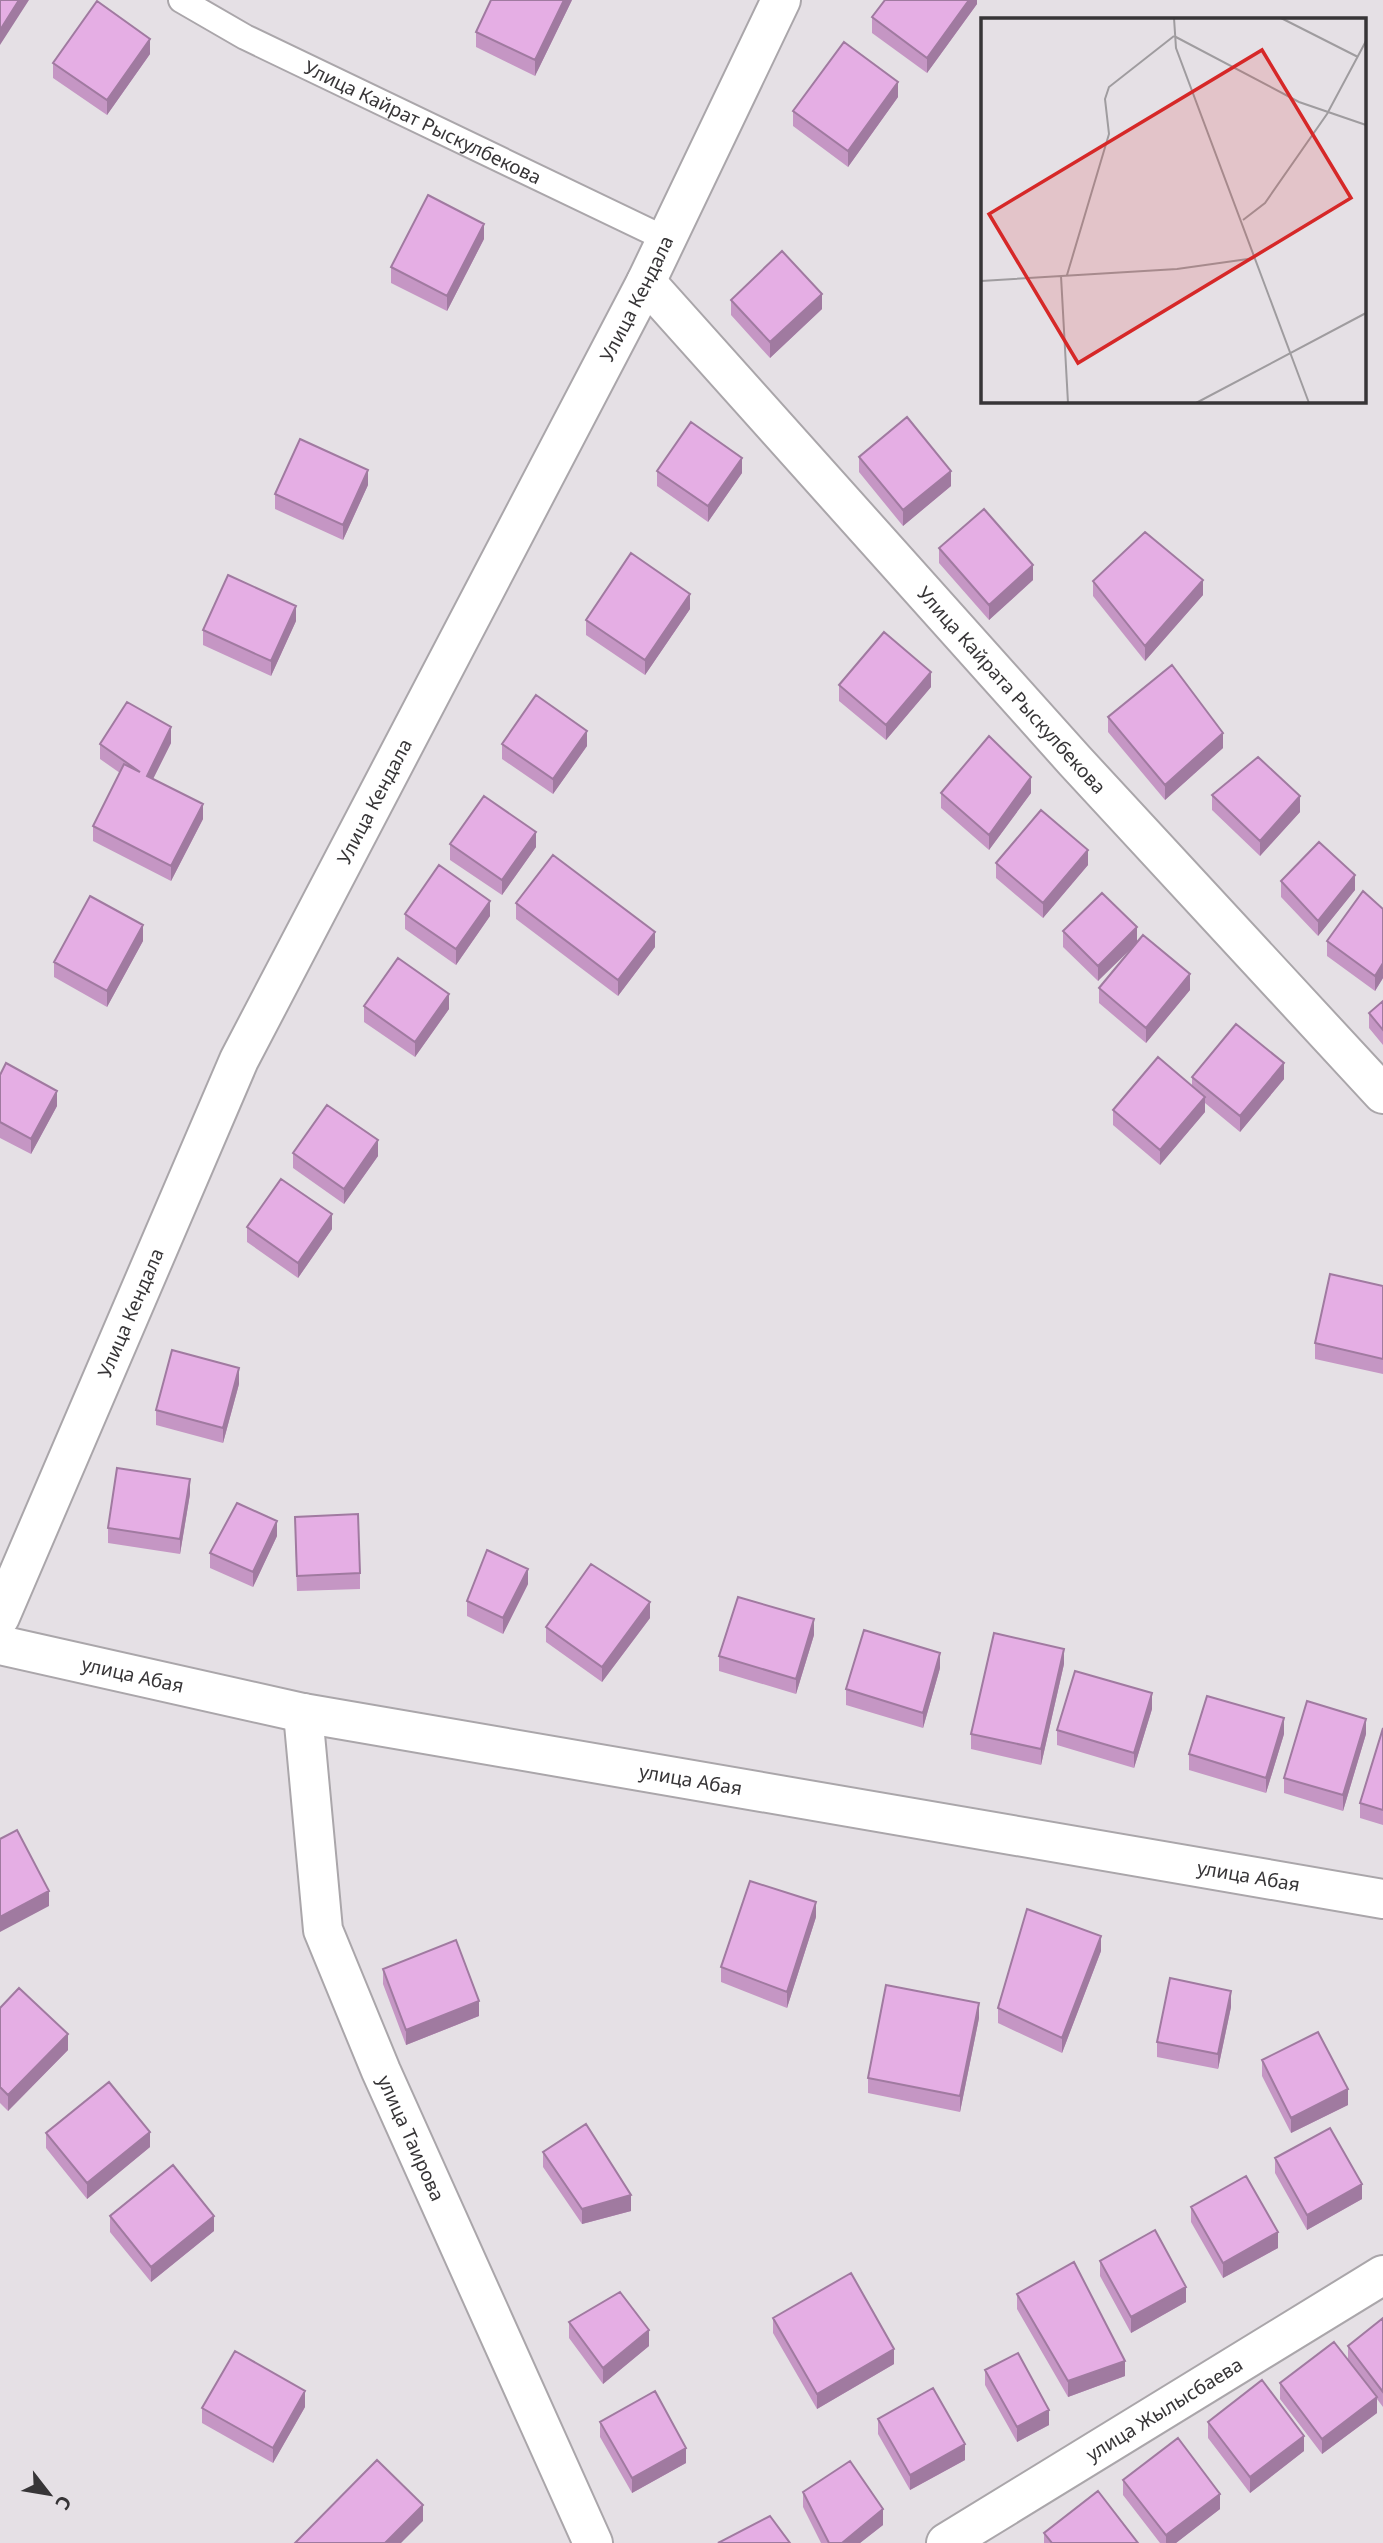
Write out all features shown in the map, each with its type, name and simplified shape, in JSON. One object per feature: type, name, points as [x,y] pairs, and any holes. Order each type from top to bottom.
[{"type":"street","name":"Улица Кендала","points":[[0,1617],[239,1060],[646,282],[781,0]]},
{"type":"street","name":"Улица Кайрата Рыскулбекова","points":[[646,282],[1075,761],[1383,1094]]},
{"type":"street","name":"улица Абая","points":[[0,1645],[303,1713],[1383,1899]]},
{"type":"street","name":"улица Таирова","points":[[303,1713],[323,1930],[381,2071],[593,2543]]},
{"type":"street","name":"улица Жылысбаева","points":[[946,2543],[1383,2276]]},
{"type":"lane","name":"Улица Кайрат Рыскулбекова","points":[[181,0],[245,37],[666,239]]},
{"type":"building","points":[[0,0],[19,0],[0,30]]},
{"type":"building","points":[[491,0],[564,0],[535,60],[476,32]]},
{"type":"building","points":[[885,0],[969,0],[927,58],[872,17]]},
{"type":"building","points":[[97,1],[150,39],[107,100],[53,63]]},
{"type":"building","points":[[844,42],[898,82],[848,151],[793,111]]},
{"type":"building","points":[[428,195],[484,224],[447,296],[391,267]]},
{"type":"building","points":[[782,251],[822,294],[770,342],[731,300]]},
{"type":"building","points":[[907,417],[951,471],[903,510],[859,457]]},
{"type":"building","points":[[691,422],[742,458],[708,506],[657,471]]},
{"type":"building","points":[[300,439],[368,470],[343,525],[275,494]]},
{"type":"building","points":[[984,509],[1033,565],[989,605],[939,548]]},
{"type":"building","points":[[1145,532],[1203,580],[1145,646],[1093,581]]},
{"type":"building","points":[[631,553],[690,594],[645,660],[586,620]]},
{"type":"building","points":[[228,575],[296,606],[271,661],[203,630]]},
{"type":"building","points":[[884,632],[931,672],[886,725],[839,685]]},
{"type":"building","points":[[1172,665],[1223,733],[1165,785],[1108,717]]},
{"type":"building","points":[[536,695],[587,731],[553,779],[502,744]]},
{"type":"building","points":[[127,702],[171,727],[147,776],[203,804],[171,866],[93,826],[124,764],[140,772],[100,744]]},
{"type":"building","points":[[989,736],[1031,777],[989,835],[941,793]]},
{"type":"building","points":[[1258,757],[1300,796],[1260,841],[1212,795]]},
{"type":"building","points":[[484,796],[536,832],[502,880],[450,844]]},
{"type":"building","points":[[1041,810],[1088,850],[1043,903],[996,863]]},
{"type":"building","points":[[1319,842],[1355,875],[1318,921],[1281,881]]},
{"type":"building","points":[[553,855],[655,932],[618,980],[516,903]]},
{"type":"building","points":[[439,865],[490,901],[456,949],[405,914]]},
{"type":"building","points":[[1363,891],[1383,909],[1383,963],[1375,976],[1327,941]]},
{"type":"building","points":[[1102,893],[1137,927],[1098,966],[1063,931]]},
{"type":"building","points":[[90,896],[143,925],[107,991],[54,962]]},
{"type":"building","points":[[1143,935],[1190,974],[1146,1028],[1099,988]]},
{"type":"building","points":[[398,958],[449,994],[415,1042],[364,1006]]},
{"type":"building","points":[[1383,1001],[1383,1030],[1369,1013]]},
{"type":"building","points":[[1236,1024],[1284,1063],[1240,1116],[1192,1077]]},
{"type":"building","points":[[1158,1057],[1205,1097],[1160,1150],[1113,1110]]},
{"type":"building","points":[[6,1063],[57,1091],[31,1139],[0,1122],[0,1075]]},
{"type":"building","points":[[327,1105],[378,1140],[344,1189],[293,1153]]},
{"type":"building","points":[[281,1179],[332,1214],[298,1263],[247,1227]]},
{"type":"building","points":[[1330,1274],[1383,1286],[1383,1359],[1315,1343]]},
{"type":"building","points":[[172,1350],[239,1368],[223,1428],[156,1410]]},
{"type":"building","points":[[117,1468],[190,1479],[180,1539],[108,1528]]},
{"type":"building","points":[[237,1503],[277,1521],[253,1572],[210,1553]]},
{"type":"building","points":[[358,1514],[360,1573],[297,1576],[295,1517]]},
{"type":"building","points":[[487,1550],[528,1569],[503,1618],[467,1601]]},
{"type":"building","points":[[591,1564],[650,1602],[602,1667],[546,1627]]},
{"type":"building","points":[[738,1597],[814,1619],[796,1679],[719,1656]]},
{"type":"building","points":[[864,1630],[940,1653],[923,1713],[846,1689]]},
{"type":"building","points":[[994,1633],[1064,1649],[1041,1749],[971,1734]]},
{"type":"building","points":[[1075,1671],[1152,1693],[1134,1753],[1057,1730]]},
{"type":"building","points":[[1207,1696],[1284,1718],[1266,1778],[1189,1754]]},
{"type":"building","points":[[1307,1701],[1366,1719],[1343,1795],[1284,1778]]},
{"type":"building","points":[[1383,1728],[1383,1810],[1360,1803]]},
{"type":"building","points":[[17,1830],[49,1891],[0,1917],[0,1839]]},
{"type":"building","points":[[750,1881],[816,1902],[787,1992],[721,1967]]},
{"type":"building","points":[[1027,1909],[1101,1936],[1062,2038],[998,2008]]},
{"type":"building","points":[[456,1940],[479,2001],[406,2030],[383,1969]]},
{"type":"building","points":[[1170,1978],[1231,1991],[1218,2054],[1157,2042]]},
{"type":"building","points":[[886,1985],[979,2003],[960,2096],[868,2078]]},
{"type":"building","points":[[19,1988],[68,2034],[8,2095],[0,2087],[0,2008]]},
{"type":"building","points":[[1318,2032],[1348,2089],[1291,2118],[1262,2060]]},
{"type":"building","points":[[109,2082],[150,2132],[87,2183],[46,2133]]},
{"type":"building","points":[[586,2124],[631,2195],[582,2209],[543,2152]]},
{"type":"building","points":[[1330,2128],[1362,2184],[1307,2215],[1275,2158]]},
{"type":"building","points":[[173,2165],[214,2216],[151,2267],[110,2216]]},
{"type":"building","points":[[1246,2176],[1278,2232],[1223,2263],[1191,2207]]},
{"type":"building","points":[[1155,2230],[1186,2287],[1131,2317],[1100,2261]]},
{"type":"building","points":[[1074,2262],[1125,2361],[1068,2381],[1017,2294]]},
{"type":"building","points":[[851,2273],[894,2349],[817,2394],[773,2318]]},
{"type":"building","points":[[620,2292],[649,2330],[603,2368],[569,2322]]},
{"type":"building","points":[[1383,2318],[1383,2392],[1348,2346]]},
{"type":"building","points":[[1334,2342],[1377,2397],[1322,2439],[1280,2383]]},
{"type":"building","points":[[235,2351],[305,2391],[273,2448],[202,2408]]},
{"type":"building","points":[[1018,2353],[1049,2410],[1017,2427],[985,2370]]},
{"type":"building","points":[[1262,2380],[1304,2436],[1250,2477],[1208,2422]]},
{"type":"building","points":[[933,2388],[965,2444],[910,2475],[878,2419]]},
{"type":"building","points":[[655,2391],[686,2448],[632,2478],[600,2422]]},
{"type":"building","points":[[1178,2438],[1220,2494],[1166,2535],[1123,2480]]},
{"type":"building","points":[[377,2460],[423,2505],[385,2543],[295,2543]]},
{"type":"building","points":[[850,2461],[883,2509],[842,2543],[829,2543],[803,2492]]},
{"type":"building","points":[[1098,2491],[1138,2543],[1052,2543],[1044,2533]]},
{"type":"building","points":[[770,2516],[790,2543],[718,2543]]}]
